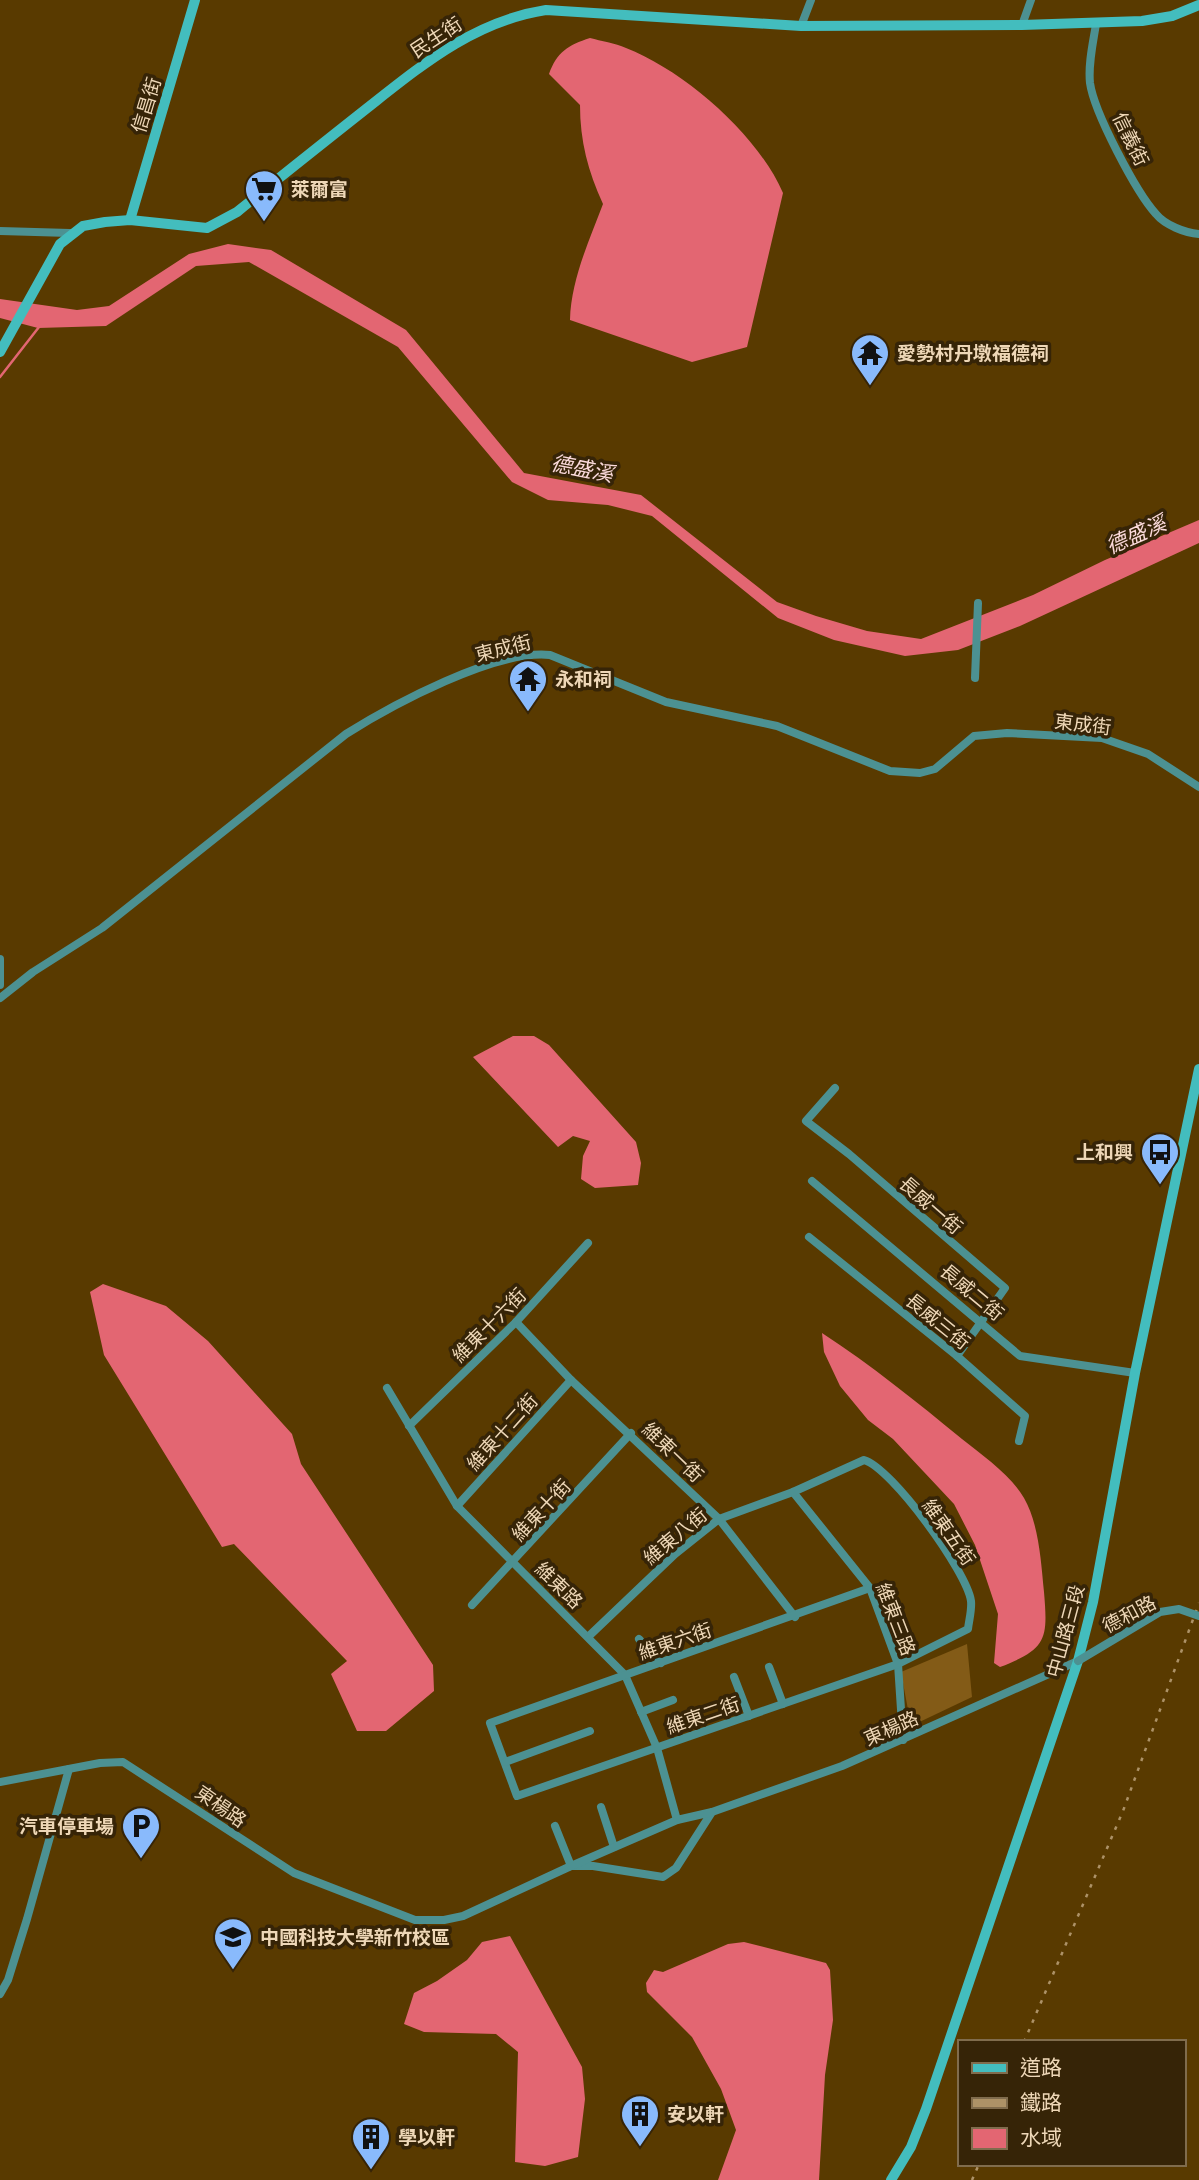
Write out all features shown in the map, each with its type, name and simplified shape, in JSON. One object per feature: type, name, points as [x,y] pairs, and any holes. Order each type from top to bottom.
[{"type":"street","name":"信昌街","points":[[130,220],[195,0]]},
{"type":"street","points":[[801,26],[811,0]]},
{"type":"street","points":[[1022,25],[1031,0]]},
{"type":"street","name":"民生街","points":[[71,233],[83,226],[130,220],[208,228],[237,212],[424,64],[472,33],[508,18],[546,10],[597,11],[801,26],[1022,25],[1096,24],[1172,16],[1199,5]]},
{"type":"street","name":"信義街","points":[[1096,24],[1090,67],[1092,94],[1127,168],[1157,216],[1190,234],[1199,234]]},
{"type":"street","points":[[0,231],[71,233]]},
{"type":"street","points":[[0,352],[60,244],[71,233]]},
{"type":"street","points":[[975,678],[978,603]]},
{"type":"street","name":"東成街","points":[[0,998],[33,972],[102,928],[346,734],[378,714],[476,670],[533,653],[555,657],[666,702],[776,726],[890,771],[920,773],[935,769],[974,736],[1034,734],[1102,738],[1148,754],[1199,787]]},
{"type":"street","points":[[0,959],[0,985]]},
{"type":"street","name":"中山路三段","points":[[891,2180],[911,2147],[926,2109],[1078,1661],[1093,1602],[1135,1373],[1199,1069]]},
{"type":"street","name":"長威一街","points":[[835,1088],[806,1121],[1005,1288],[957,1356]]},
{"type":"street","name":"長威二街","points":[[812,1181],[981,1320],[1020,1356],[1135,1373]]},
{"type":"street","name":"長威三街","points":[[809,1237],[957,1356],[1025,1416],[1018,1441]]},
{"type":"street","name":"維東十六街","points":[[409,1426],[516,1322],[588,1243]]},
{"type":"street","name":"維東一街","points":[[516,1322],[571,1380],[631,1433],[719,1519],[794,1617]]},
{"type":"street","name":"維東十二街","points":[[457,1506],[571,1380]]},
{"type":"street","name":"維東路","points":[[387,1388],[457,1506],[625,1675],[657,1748],[677,1820]]},
{"type":"street","name":"維東十街","points":[[472,1605],[631,1433]]},
{"type":"street","name":"維東八街","points":[[589,1636],[675,1554],[719,1519],[793,1492],[864,1460],[877,1463]]},
{"type":"street","name":"維東五街","points":[[877,1463],[924,1519],[961,1575],[971,1602],[968,1629]]},
{"type":"street","name":"維東三路","points":[[793,1492],[870,1588],[898,1664],[903,1740]]},
{"type":"street","name":"維東六街","points":[[490,1723],[870,1588]]},
{"type":"street","name":"德和路","points":[[1078,1661],[1160,1612],[1179,1609],[1199,1616]]},
{"type":"street","name":"維東二街","points":[[490,1723],[517,1796],[898,1664],[968,1629]]},
{"type":"street","points":[[639,1639],[661,1663]]},
{"type":"street","name":"東楊路","points":[[0,1782],[123,1762],[294,1873],[415,1920],[444,1920],[463,1916],[677,1820],[712,1812],[842,1766],[1078,1661]]},
{"type":"street","points":[[769,1667],[783,1704]]},
{"type":"street","points":[[734,1677],[748,1716]]},
{"type":"street","points":[[641,1712],[673,1700]]},
{"type":"street","points":[[505,1762],[590,1731]]},
{"type":"street","points":[[0,1994],[27,1920],[69,1769]]},
{"type":"street","points":[[601,1807],[614,1847]]},
{"type":"street","name":"東楊路","points":[[571,1866],[593,1866],[663,1877],[676,1868],[712,1812]]},
{"type":"street","points":[[555,1826],[571,1866]]},
{"type":"shaded area","points":[[967,1644],[972,1697],[911,1726],[901,1672]]},
{"type":"water","points":[[590,38],[622,46],[649,58],[695,89],[717,107],[756,149],[783,193],[747,347],[692,362],[570,320],[577,275],[603,204],[586,156],[580,105],[549,74],[564,50]]},
{"type":"water","points":[[228,244],[271,250],[406,330],[524,473],[641,495],[777,602],[816,616],[867,631],[921,639],[1033,595],[1105,560],[1199,520],[1199,543],[1020,626],[958,650],[905,656],[834,640],[778,618],[652,516],[608,505],[548,500],[512,482],[398,347],[249,262],[196,266],[106,326],[38,328],[0,318],[0,299],[77,310],[109,306],[189,254]]},
{"type":"water","points":[[513,1036],[534,1036],[549,1045],[636,1142],[641,1163],[638,1185],[595,1188],[581,1179],[583,1156],[590,1141],[573,1136],[558,1147],[473,1057]]},
{"type":"water","points":[[103,1284],[166,1306],[208,1341],[292,1434],[301,1464],[433,1665],[434,1691],[386,1731],[357,1731],[331,1674],[347,1661],[234,1544],[222,1547],[104,1355],[90,1292]]},
{"type":"water","points":[[822,1333],[894,1384],[987,1459],[1012,1481],[1024,1498],[1033,1519],[1038,1543],[1045,1621],[1044,1632],[1036,1648],[1016,1661],[1000,1667],[994,1663],[998,1614],[975,1545],[954,1504],[893,1439],[868,1420],[840,1386],[824,1352]]},
{"type":"water","points":[[510,1936],[582,2067],[585,2099],[578,2157],[545,2166],[515,2162],[518,2052],[496,2034],[424,2032],[404,2024],[414,1993],[467,1960],[482,1942]]},
{"type":"water","points":[[744,1942],[826,1963],[830,1970],[833,2020],[825,2075],[819,2180],[718,2180],[736,2130],[721,2089],[692,2037],[647,1992],[646,1983],[654,1970],[663,1972],[728,1944]]},
{"type":"waterway","points":[[0,377],[39,327]]},
{"type":"railway","points":[[1025,2040],[1123,1811],[1199,1603]]},
{"type":"railway","points":[[972,2180],[978,2166]]},
{"type":"place","name":"萊爾富","points":[[264,223]]},
{"type":"place","name":"愛勢村丹墩福德祠","points":[[870,387]]},
{"type":"place","name":"永和祠","points":[[528,713]]},
{"type":"place","name":"上和興","points":[[1160,1186]]},
{"type":"place","name":"汽車停車場","points":[[141,1860]]},
{"type":"place","name":"中國科技大學新竹校區","points":[[233,1971]]},
{"type":"place","name":"安以軒","points":[[640,2148]]},
{"type":"place","name":"學以軒","points":[[371,2171]]},
{"type":"water label","name":"德盛溪","points":[[582,469]]},
{"type":"water label","name":"德盛溪","points":[[1136,535]]}]
